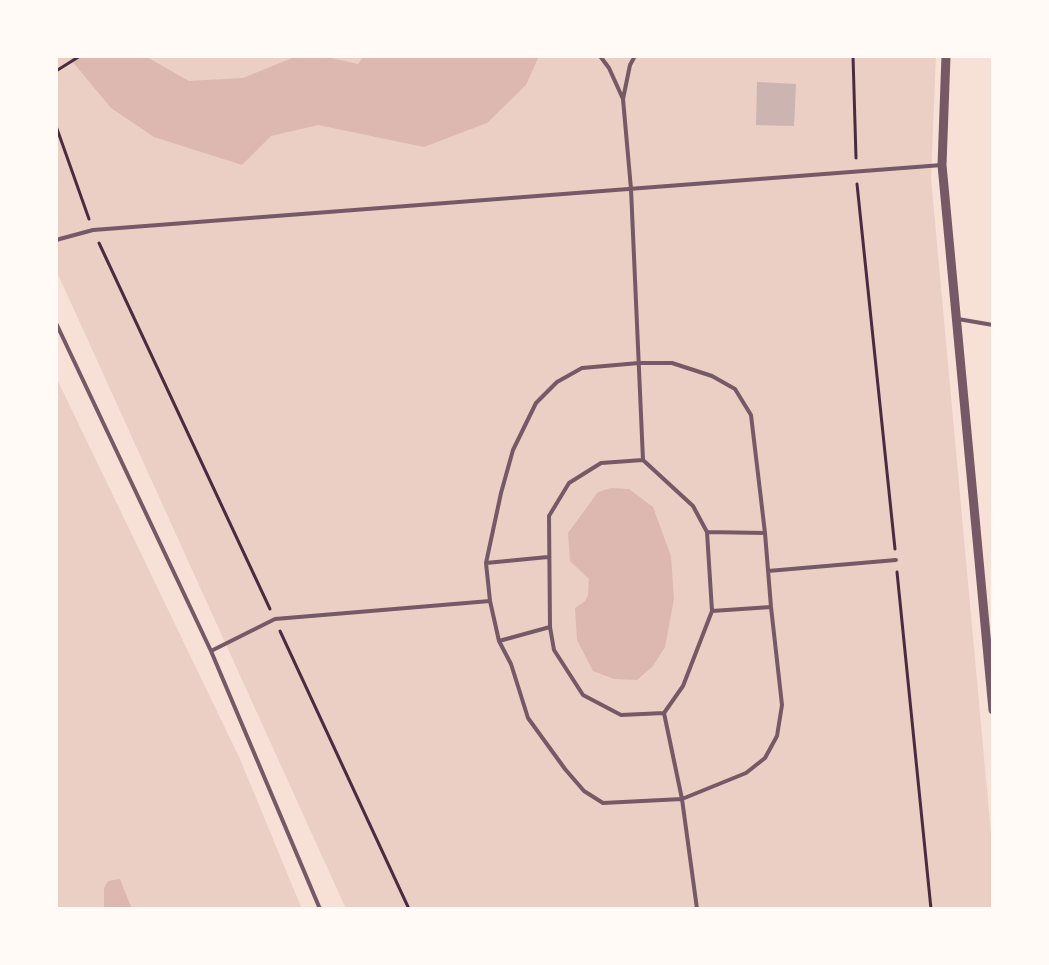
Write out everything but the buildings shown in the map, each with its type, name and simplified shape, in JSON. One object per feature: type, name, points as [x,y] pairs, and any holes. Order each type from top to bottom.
[{"type":"street","points":[[946,56],[942,165],[993,710]]},
{"type":"lane","points":[[600,56],[609,68],[623,99]]},
{"type":"lane","points":[[635,56],[630,65],[623,99],[631,189],[643,460],[693,506],[707,532],[712,612],[683,686],[664,713],[682,799],[697,909]]},
{"type":"lane","points":[[56,240],[93,230],[942,165]]},
{"type":"lane","points":[[956,318],[993,325]]},
{"type":"lane","points":[[56,323],[211,651],[320,909]]},
{"type":"lane","points":[[639,363],[672,363],[712,376],[735,389],[751,415],[766,533],[771,607],[782,704],[777,736],[766,758],[746,773],[682,799],[603,803],[584,791],[565,769],[528,718],[512,664],[500,641],[490,601],[486,563],[501,493],[513,450],[536,403],[557,382],[582,368],[639,363]]},
{"type":"lane","points":[[643,460],[601,463],[569,482],[549,516],[550,626],[554,650],[584,695],[621,715],[664,713]]},
{"type":"lane","points":[[707,532],[766,533]]},
{"type":"lane","points":[[486,563],[548,557]]},
{"type":"lane","points":[[768,571],[896,560]]},
{"type":"lane","points":[[211,651],[275,619],[490,601]]},
{"type":"lane","points":[[712,612],[771,607]]},
{"type":"lane","points":[[500,641],[550,626]]},
{"type":"path","points":[[56,71],[80,56]]},
{"type":"path","points":[[854,56],[856,172],[932,909]]},
{"type":"path","points":[[56,126],[93,230],[409,909]]},
{"type":"shaded area","points":[[56,56],[936,56],[931,178],[993,855],[993,909],[346,909],[56,270]]},
{"type":"shaded area","points":[[71,56],[145,56],[189,81],[243,78],[297,56],[322,56],[358,64],[364,56],[539,56],[526,85],[487,123],[424,147],[318,125],[271,136],[242,165],[154,137],[111,108],[72,61]]},
{"type":"shaded area","points":[[56,377],[240,759],[302,909],[56,909]]},
{"type":"shaded area","points":[[611,488],[629,489],[653,507],[671,556],[674,599],[665,647],[653,666],[637,680],[614,679],[593,671],[577,640],[575,608],[585,601],[588,595],[589,579],[570,561],[568,533],[598,492]]},
{"type":"shaded area","points":[[120,879],[132,909],[104,909],[104,888],[108,881]]}]
